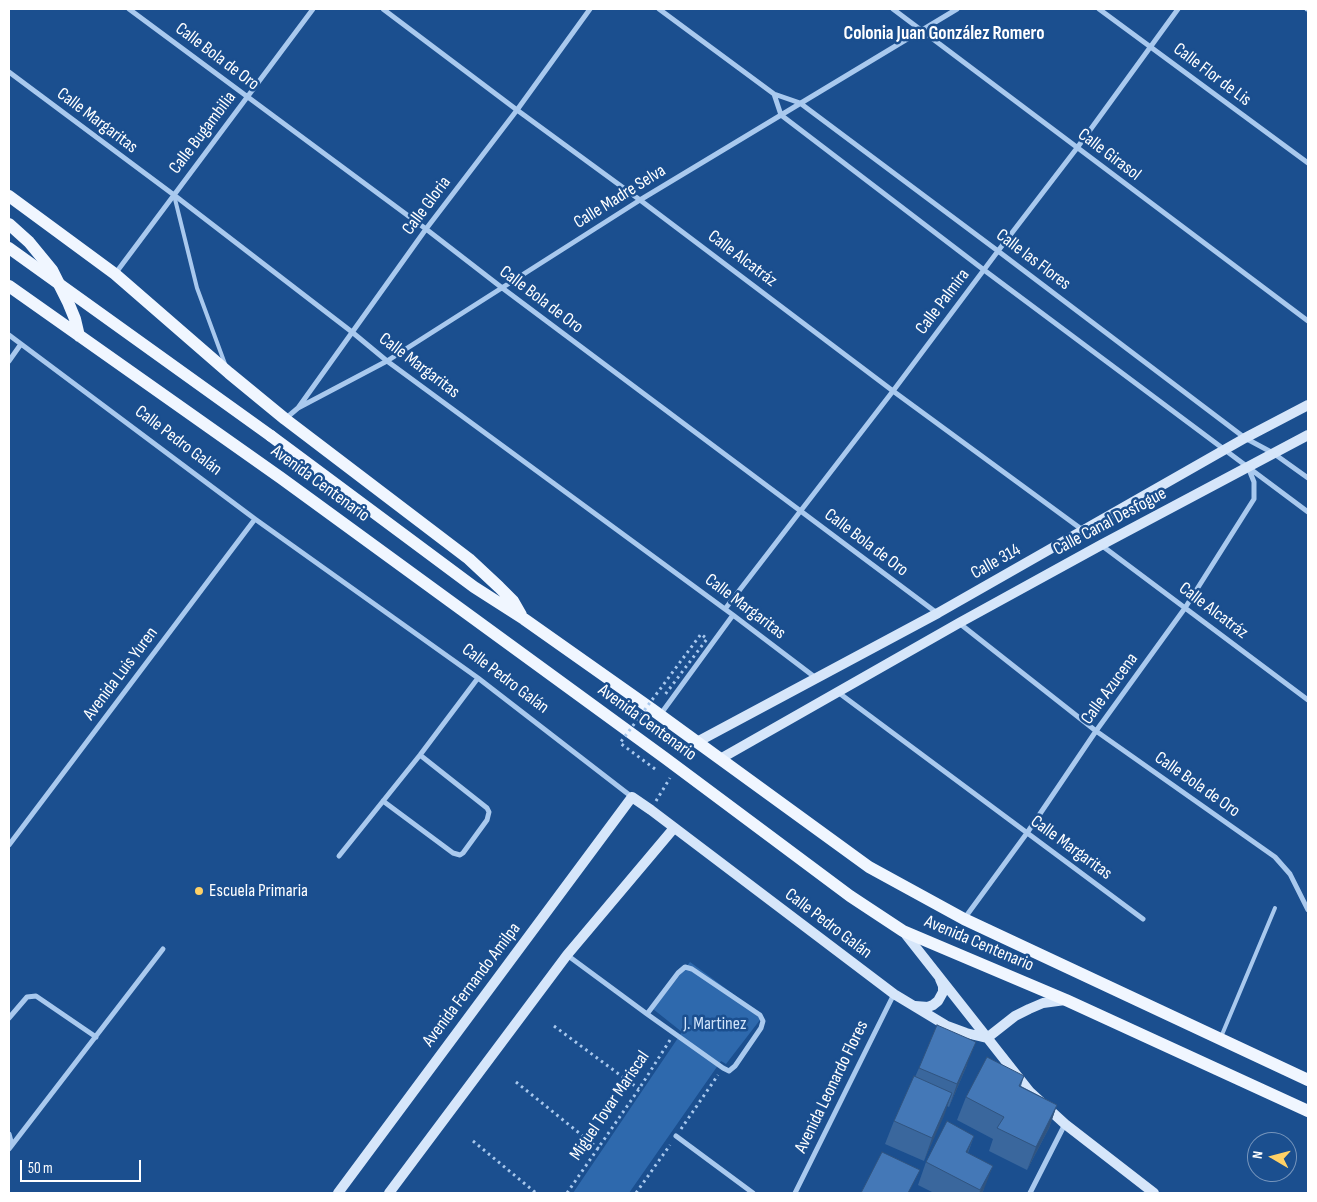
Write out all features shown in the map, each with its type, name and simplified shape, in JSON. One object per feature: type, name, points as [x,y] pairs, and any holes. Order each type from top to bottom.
[{"type":"main road","name":"Avenida Centenario","points":[[9,196],[115,274],[229,373],[286,419],[469,559],[513,601],[524,619]]},
{"type":"main road","points":[[12,227],[41,255],[56,278],[75,319],[79,336]]},
{"type":"main road","name":"Avenida Centenario","points":[[9,248],[271,436],[474,587],[524,619],[869,867],[964,919],[1308,1080]]},
{"type":"main road","name":"Avenida Centenario","points":[[9,286],[281,478],[677,767],[850,896],[903,931],[1066,1000],[1308,1111]]},
{"type":"street","name":"Calle Bola de Oro","points":[[129,9],[938,613]]},
{"type":"street","name":"Calle Bugambilia","points":[[115,274],[313,9]]},
{"type":"street","name":"Calle Alcatráz","points":[[383,9],[893,391],[1084,531]]},
{"type":"street","name":"Calle Gloria","points":[[286,419],[298,408],[426,229],[517,110],[590,9]]},
{"type":"street","name":"Calle las Flores","points":[[659,9],[774,94],[800,103],[1245,438],[1273,453]]},
{"type":"street","name":"Calle Girasol","points":[[893,9],[1308,322]]},
{"type":"street","name":"Calle Madre Selva","points":[[298,408],[387,360],[640,200],[957,9]]},
{"type":"street","name":"Calle Flor de Lis","points":[[1099,9],[1308,163]]},
{"type":"street","name":"Calle Palmira","points":[[725,609],[1077,148],[1178,9]]},
{"type":"street","name":"Calle Margaritas","points":[[9,72],[174,195],[387,360],[725,609],[816,679]]},
{"type":"street","points":[[774,94],[781,115]]},
{"type":"street","name":"Calle las Flores","points":[[781,115],[984,270],[1308,512]]},
{"type":"street","name":"Calle Pedro Galán","points":[[9,335],[255,519],[478,678],[632,797],[894,994],[947,1026],[987,1038]]},
{"type":"street","points":[[9,361],[21,344]]},
{"type":"street","name":"Calle 314","points":[[697,742],[938,613],[1245,438],[1308,405]]},
{"type":"street","name":"Calle Canal Desfogue","points":[[720,759],[959,623],[1308,435]]},
{"type":"street","points":[[1273,453],[1308,478]]},
{"type":"street","name":"Calle Azucena","points":[[964,919],[1027,833],[1096,731],[1186,608],[1254,499],[1254,482],[1248,466]]},
{"type":"street","name":"Avenida Luis Yuren","points":[[9,845],[255,519]]},
{"type":"street","name":"Calle Alcatráz","points":[[1101,545],[1308,700]]},
{"type":"street","points":[[659,715],[733,615]]},
{"type":"street","name":"Calle Bola de Oro","points":[[959,623],[1096,731],[1275,857],[1290,874],[1308,910]]},
{"type":"street","points":[[339,856],[420,755],[478,678]]},
{"type":"street","name":"Calle Margaritas","points":[[838,693],[1143,918]]},
{"type":"street","points":[[383,802],[454,853],[460,855],[463,853],[487,820],[489,812],[487,808],[420,755]]},
{"type":"street","name":"Avenida Fernando Amilpa","points":[[338,1193],[632,797]]},
{"type":"street","points":[[389,1193],[567,955],[674,828]]},
{"type":"street","points":[[903,931],[1030,1092],[1065,1124],[1154,1193]]},
{"type":"street","points":[[10,1147],[163,949]]},
{"type":"street","points":[[567,955],[647,1014],[729,1071],[733,1069],[763,1021],[760,1015],[692,969],[685,967],[681,969],[647,1014]]},
{"type":"street","points":[[915,1006],[928,1007],[938,1001],[943,986],[938,976]]},
{"type":"street","name":"Avenida Leonardo Flores","points":[[795,1193],[894,994]]},
{"type":"street","points":[[9,1018],[24,1000],[31,996],[36,996],[96,1037]]},
{"type":"street","points":[[987,1038],[1015,1016],[1029,1009],[1043,1003],[1066,1000]]},
{"type":"street","points":[[1030,1193],[1065,1124]]},
{"type":"street","points":[[9,1134],[10,1147]]},
{"type":"street","points":[[676,1136],[753,1193]]},
{"type":"lane","points":[[174,195],[196,288],[229,373]]},
{"type":"lane","points":[[1220,1040],[1275,908]]},
{"type":"path","points":[[655,769],[620,743],[701,634],[707,639],[664,696]]},
{"type":"path","points":[[650,810],[677,767]]},
{"type":"path","points":[[554,1026],[639,1089]]},
{"type":"path","name":"Miguel Tovar Mariscal","points":[[567,1193],[675,1034]]},
{"type":"path","points":[[516,1082],[598,1149]]},
{"type":"path","points":[[473,1141],[536,1193]]},
{"type":"green space","name":"J. Martinez","points":[[690,962],[763,1016],[726,1064],[721,1061],[629,1193],[573,1193],[682,1032],[653,1009]]},
{"type":"building","points":[[937,1025],[976,1042],[957,1084],[919,1068]]},
{"type":"building","points":[[987,1057],[1024,1076],[1019,1086],[1057,1105],[1036,1147],[997,1128],[1004,1117],[966,1097]]},
{"type":"building","points":[[914,1076],[952,1093],[932,1138],[894,1121]]},
{"type":"building","points":[[947,1121],[974,1136],[966,1152],[993,1166],[980,1190],[926,1162]]},
{"type":"building","points":[[882,1152],[920,1170],[908,1193],[861,1193]]},
{"type":"place","name":"Escuela Primaria","points":[[199,891]]},
{"type":"district","name":"Colonia Juan González Romero","points":[[944,34]]}]
